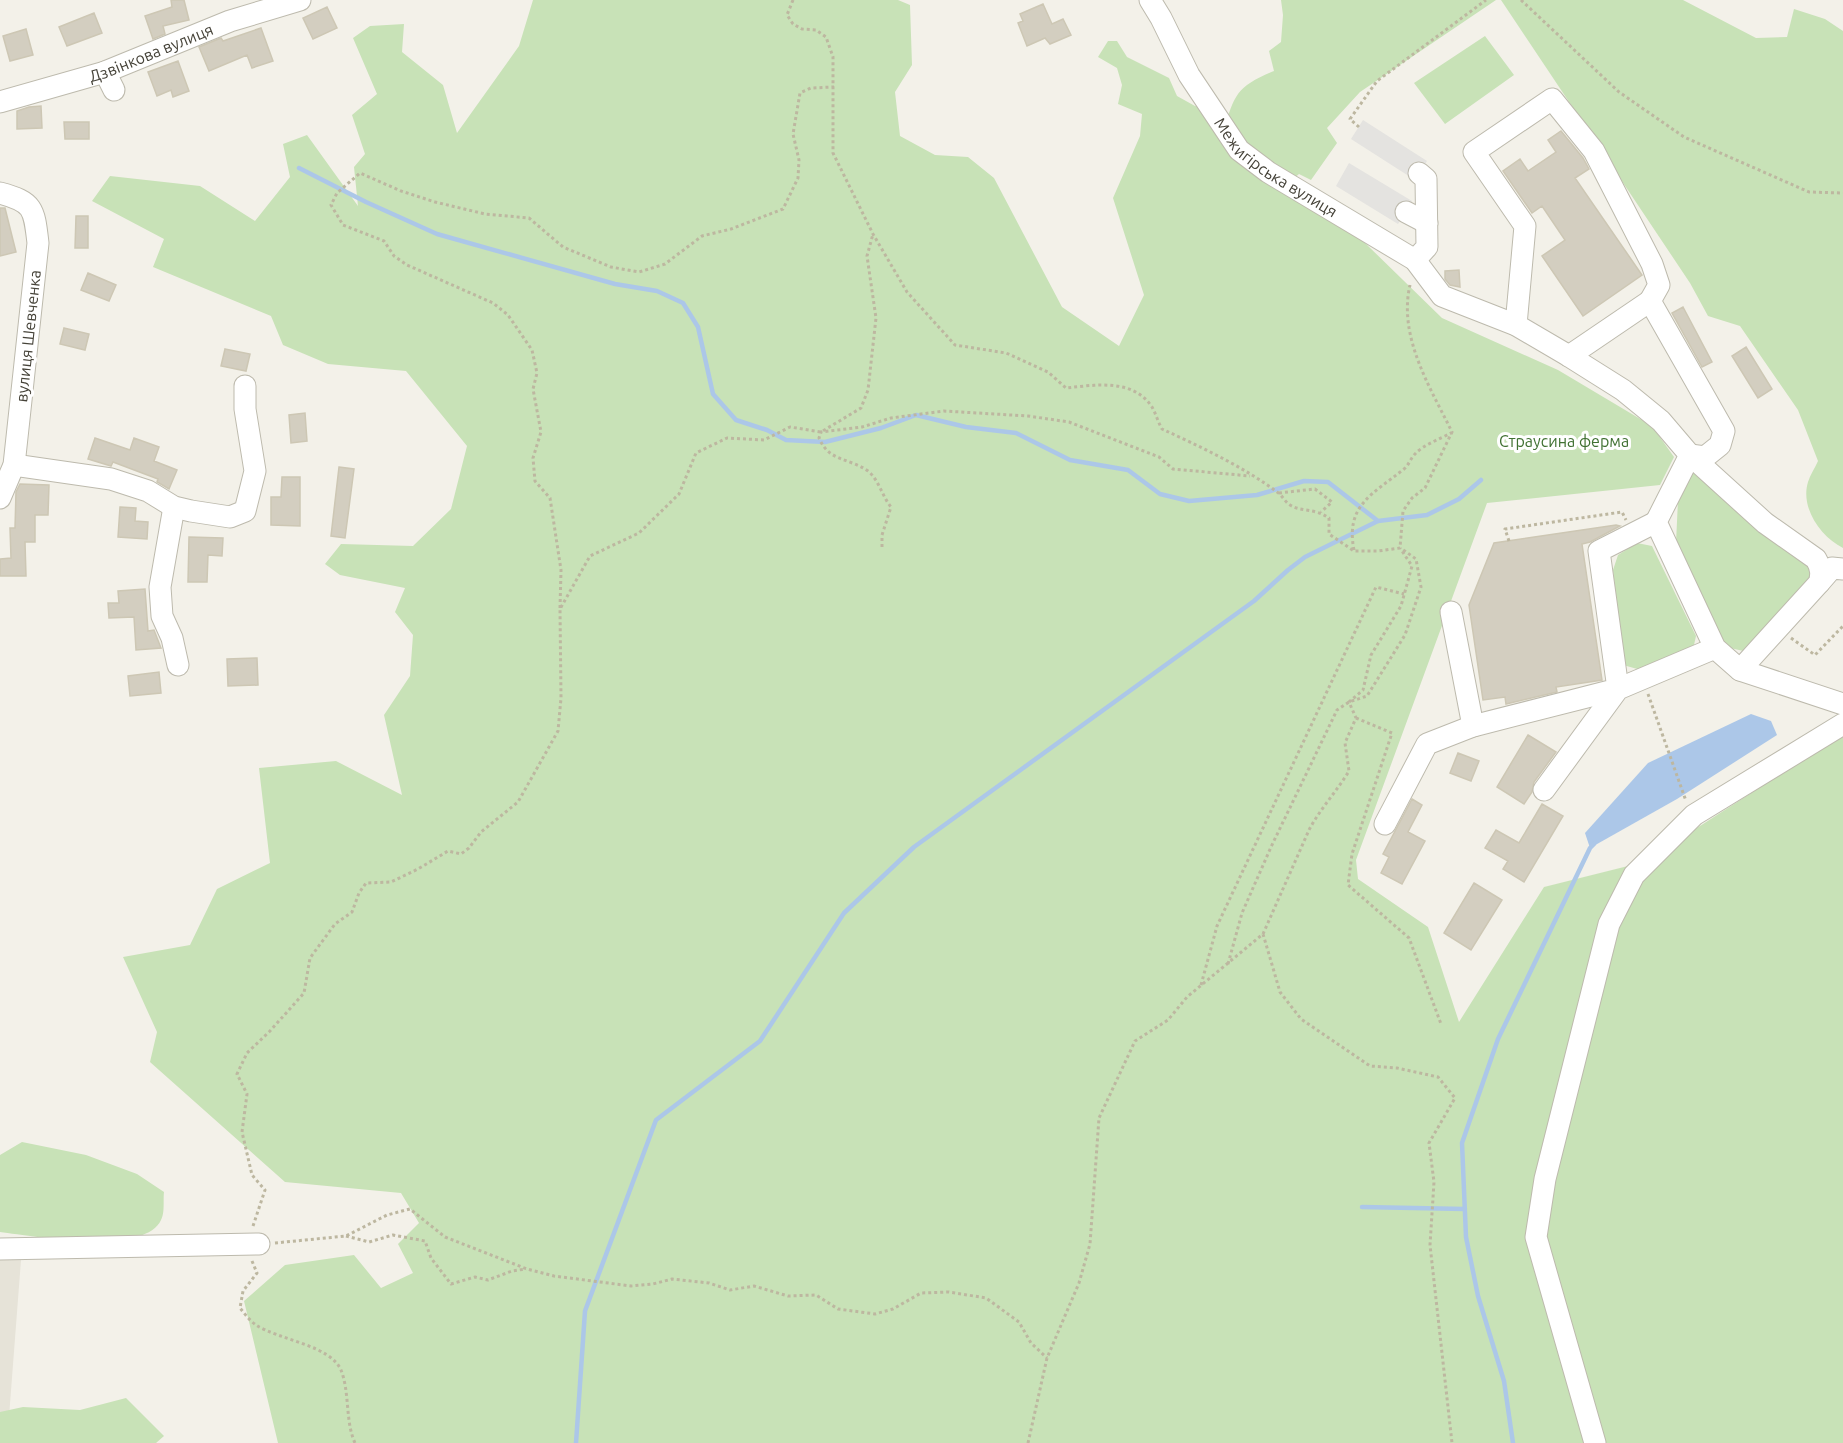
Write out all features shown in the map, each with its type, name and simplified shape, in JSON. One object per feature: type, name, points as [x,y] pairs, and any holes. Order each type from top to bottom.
[{"type":"street","name":"Дзвінкова вулиця","points":[[0,102],[110,81],[230,21],[300,0]]},
{"type":"street","name":"Межигірська вулиця","points":[[1150,0],[1189,75],[1239,150],[1268,172],[1415,260],[1442,296],[1516,325]]},
{"type":"street","points":[[1569,356],[1650,301],[1659,285],[1652,264],[1594,151],[1552,99],[1474,152],[1525,226],[1516,325],[1623,390],[1661,421],[1690,454],[1765,523],[1816,560],[1820,567],[1819,583]]},
{"type":"street","points":[[1415,260],[1427,247],[1426,179],[1419,173]]},
{"type":"street","name":"вулиця Шевченка","points":[[0,193],[22,199],[35,217],[38,243],[14,465],[0,498]]},
{"type":"street","points":[[1406,212],[1427,223]]},
{"type":"street","points":[[1650,301],[1724,431],[1720,445],[1705,457],[1690,454]]},
{"type":"street","points":[[14,465],[111,479],[148,491],[174,507],[230,517],[244,511],[255,471],[244,409],[245,386]]},
{"type":"street","points":[[1544,790],[1618,689],[1599,551],[1656,522],[1690,454]]},
{"type":"street","points":[[174,507],[160,587],[162,616],[172,638],[178,665]]},
{"type":"street","points":[[1656,522],[1715,648],[1740,670],[1843,704]]},
{"type":"street","points":[[1740,670],[1832,568],[1843,569]]},
{"type":"street","points":[[1451,612],[1473,726]]},
{"type":"street","points":[[1385,824],[1427,744],[1473,726],[1618,689],[1715,648]]},
{"type":"street","points":[[1594,1443],[1536,1237],[1545,1179],[1609,924],[1634,875],[1694,815],[1843,724]]},
{"type":"street","points":[[0,1249],[250,1244]]},
{"type":"path","points":[[793,0],[787,15],[794,24],[802,29],[816,30],[826,37],[833,57],[833,153],[873,234],[907,292],[955,345],[1006,353],[1048,372],[1066,388],[1098,385],[1131,388],[1151,406],[1162,429],[1195,444],[1251,476],[1279,493],[1291,506],[1320,512],[1329,518],[1329,534],[1354,551],[1400,548],[1416,559],[1421,587],[1405,635],[1367,696],[1349,702]]},
{"type":"path","points":[[1359,127],[1350,119],[1377,81],[1486,0]]},
{"type":"path","points":[[1521,0],[1620,92],[1684,137],[1809,192],[1843,193]]},
{"type":"path","points":[[355,1443],[350,1431],[341,1371],[331,1357],[255,1325],[240,1308],[243,1291],[257,1273],[252,1261],[250,1244],[252,1227],[265,1190],[252,1175],[242,1132],[247,1094],[237,1074],[247,1053],[304,993],[310,957],[335,924],[352,912],[359,893],[366,883],[391,882],[448,851],[461,854],[469,848],[481,832],[518,802],[558,731],[561,698],[561,570],[550,498],[535,481],[533,458],[541,432],[533,389],[537,373],[532,350],[508,315],[493,303],[407,265],[394,256],[384,241],[343,225],[331,205],[338,193],[360,173],[401,191],[435,202],[485,214],[529,218],[563,247],[611,267],[639,272],[665,264],[702,236],[731,229],[783,209],[798,178],[799,160],[794,134],[800,93],[811,88],[834,87]]},
{"type":"path","points":[[873,234],[867,256],[876,318],[868,390],[861,408],[821,432],[819,438],[827,453],[869,472],[880,487],[891,507],[882,535],[882,547]]},
{"type":"path","points":[[1407,298],[1410,333],[1419,364],[1452,432]]},
{"type":"path","points":[[560,609],[590,555],[639,533],[679,494],[696,453],[727,438],[764,440],[790,428],[821,432],[862,427],[891,418],[944,411],[1028,416],[1069,422],[1159,458],[1173,469],[1251,476]]},
{"type":"path","points":[[1354,551],[1351,533],[1356,514],[1365,499],[1407,467],[1415,453],[1452,432]]},
{"type":"path","points":[[1227,965],[1242,913],[1337,710],[1363,690],[1371,655],[1401,606],[1412,566],[1400,548],[1403,511],[1412,498],[1425,488],[1452,432]]},
{"type":"path","points":[[1279,493],[1315,489],[1332,502],[1320,512]]},
{"type":"path","points":[[1509,541],[1505,529],[1622,512],[1632,534]]},
{"type":"path","points":[[1200,987],[1217,926],[1376,587],[1404,594]]},
{"type":"path","points":[[1783,633],[1815,655],[1843,626]]},
{"type":"path","points":[[1349,702],[1356,718],[1392,733],[1352,854],[1348,885],[1409,938],[1441,1024]]},
{"type":"path","points":[[1653,709],[1687,804]]},
{"type":"path","points":[[1028,1443],[1047,1358],[1079,1283],[1090,1244],[1099,1118],[1135,1041],[1168,1020],[1187,997],[1263,934],[1309,830],[1349,771],[1345,742],[1356,718]]},
{"type":"path","points":[[1263,934],[1280,992],[1301,1019],[1370,1066],[1397,1068],[1438,1077],[1455,1098],[1429,1143],[1434,1182],[1430,1245],[1452,1443]]},
{"type":"path","points":[[346,1236],[387,1215],[410,1209],[445,1237],[527,1269],[554,1276],[631,1286],[672,1279],[709,1283],[730,1290],[754,1286],[788,1296],[816,1295],[838,1309],[875,1314],[893,1309],[921,1293],[950,1292],[986,1298],[1019,1322],[1031,1343],[1047,1358]]},
{"type":"path","points":[[250,1244],[346,1236],[369,1242],[393,1235],[424,1241],[431,1258],[451,1284],[475,1277],[488,1280],[512,1271],[527,1269]]},
{"type":"shaded area","points":[[1363,120],[1427,161],[1415,180],[1351,139]]},
{"type":"shaded area","points":[[1349,163],[1412,201],[1398,224],[1336,186]]},
{"type":"shaded area","points":[[0,1260],[21,1260],[7,1443],[0,1443]]},
{"type":"green space","name":"Страусина ферма","points":[[533,0],[898,0],[910,5],[912,65],[895,92],[900,136],[935,155],[968,157],[994,178],[1062,307],[1119,346],[1144,295],[1113,198],[1140,136],[1142,114],[1118,104],[1122,85],[1117,68],[1098,57],[1108,41],[1117,41],[1127,57],[1169,78],[1177,96],[1195,106],[1205,108],[1223,132],[1234,100],[1244,87],[1274,71],[1269,51],[1281,42],[1283,15],[1281,0],[1496,0],[1360,92],[1327,128],[1337,143],[1311,180],[1299,174],[1282,189],[1363,241],[1442,318],[1558,370],[1652,426],[1674,457],[1660,485],[1487,503],[1356,860],[1358,879],[1428,927],[1459,1022],[1544,887],[1644,862],[1835,739],[1843,737],[1843,1443],[278,1443],[244,1301],[285,1265],[354,1255],[381,1288],[413,1273],[398,1244],[419,1223],[401,1193],[285,1182],[150,1062],[157,1032],[123,957],[190,945],[217,889],[270,863],[259,768],[336,761],[402,795],[384,715],[410,676],[413,635],[395,612],[405,588],[340,575],[325,564],[341,544],[413,546],[451,509],[467,446],[406,371],[328,364],[283,345],[271,316],[153,267],[164,239],[92,201],[110,176],[200,186],[255,221],[290,177],[283,144],[307,135],[358,206],[354,167],[365,154],[352,115],[377,94],[353,38],[370,26],[404,24],[402,52],[443,85],[457,133],[519,46]]},
{"type":"green space","points":[[1501,0],[1683,0],[1756,38],[1787,37],[1794,9],[1825,19],[1843,31],[1843,548],[1820,529],[1814,521],[1807,502],[1806,492],[1809,479],[1818,461],[1798,410],[1740,326],[1708,316],[1690,283]]},
{"type":"green space","points":[[1485,36],[1514,75],[1445,124],[1414,83]]},
{"type":"green space","points":[[1693,466],[1812,566],[1815,574],[1748,652],[1730,648],[1721,641],[1676,543],[1678,500]]},
{"type":"green space","points":[[1637,543],[1652,546],[1696,636],[1694,645],[1641,670],[1623,665],[1613,570],[1618,555]]},
{"type":"green space","points":[[22,1142],[86,1155],[137,1174],[164,1192],[161,1220],[151,1231],[134,1238],[111,1241],[61,1239],[0,1232],[0,1155]]},
{"type":"green space","points":[[126,1398],[164,1436],[156,1443],[0,1443],[0,1412],[23,1407],[80,1410]]},
{"type":"water","points":[[1751,714],[1771,721],[1777,735],[1677,799],[1590,848],[1585,833],[1648,763]]},
{"type":"building","points":[[171,0],[184,0],[189,20],[163,26],[165,34],[153,39],[145,16],[172,7]]},
{"type":"building","points":[[1043,4],[1052,24],[1063,19],[1071,35],[1050,44],[1045,38],[1027,46],[1018,23],[1023,21],[1020,14]]},
{"type":"building","points":[[327,7],[337,28],[313,39],[303,18]]},
{"type":"building","points":[[94,13],[102,33],[67,46],[59,27]]},
{"type":"building","points":[[261,28],[273,61],[252,68],[247,55],[209,71],[199,47],[221,38],[223,41]]},
{"type":"building","points":[[26,29],[33,55],[10,61],[3,36]]},
{"type":"building","points":[[178,61],[189,91],[173,97],[171,90],[157,96],[148,72]]},
{"type":"building","points":[[41,106],[42,128],[17,129],[17,111]]},
{"type":"building","points":[[64,122],[89,122],[89,139],[65,139]]},
{"type":"building","points":[[1561,131],[1589,169],[1575,178],[1642,275],[1583,316],[1542,256],[1565,240],[1542,206],[1532,213],[1503,171],[1520,159],[1528,171],[1556,152],[1548,140]]},
{"type":"building","points":[[0,208],[5,208],[16,252],[0,256]]},
{"type":"building","points":[[76,216],[88,216],[88,248],[75,248]]},
{"type":"building","points":[[1459,270],[1460,287],[1450,285],[1445,279],[1445,271]]},
{"type":"building","points":[[88,273],[116,285],[109,301],[81,290]]},
{"type":"building","points":[[1683,307],[1712,362],[1702,367],[1672,313]]},
{"type":"building","points":[[64,328],[89,334],[85,350],[60,344]]},
{"type":"building","points":[[1746,347],[1772,389],[1758,398],[1732,356]]},
{"type":"building","points":[[225,349],[250,354],[246,371],[221,366]]},
{"type":"building","points":[[305,413],[307,441],[291,443],[289,415]]},
{"type":"building","points":[[95,438],[130,450],[134,438],[159,447],[154,461],[177,470],[169,489],[157,482],[158,479],[113,462],[111,466],[88,459]]},
{"type":"building","points":[[339,467],[354,469],[345,538],[331,536]]},
{"type":"building","points":[[282,477],[300,477],[300,526],[271,525],[271,497],[281,497]]},
{"type":"building","points":[[20,484],[49,485],[48,515],[35,515],[35,542],[25,542],[26,576],[0,576],[0,559],[11,558],[10,528],[15,528],[16,492]]},
{"type":"building","points":[[120,507],[136,508],[135,521],[148,522],[147,539],[118,537]]},
{"type":"building","points":[[1620,526],[1582,544],[1602,680],[1556,687],[1557,692],[1506,704],[1505,697],[1483,700],[1469,605],[1494,543]]},
{"type":"building","points":[[189,537],[223,538],[222,556],[208,555],[207,582],[188,582]]},
{"type":"building","points":[[145,589],[148,631],[154,630],[161,648],[136,650],[134,617],[109,618],[108,603],[119,603],[118,591]]},
{"type":"building","points":[[257,658],[258,685],[228,686],[227,659]]},
{"type":"building","points":[[159,672],[161,693],[130,696],[128,676]]},
{"type":"building","points":[[1528,735],[1556,752],[1534,782],[1532,792],[1524,804],[1497,787]]},
{"type":"building","points":[[1458,753],[1479,761],[1471,781],[1450,773]]},
{"type":"building","points":[[1412,799],[1422,805],[1408,832],[1425,841],[1402,884],[1381,873],[1389,857],[1383,854]]},
{"type":"building","points":[[1542,804],[1563,816],[1524,882],[1503,869],[1508,861],[1485,848],[1496,830],[1519,843]]},
{"type":"building","points":[[1474,883],[1502,900],[1471,950],[1444,933]]},
{"type":"waterway","points":[[299,168],[437,234],[615,284],[657,291],[683,303],[698,327],[713,394],[736,420],[767,430],[786,440],[825,442],[881,428],[916,415],[966,427],[1016,433],[1070,460],[1128,470],[1160,494],[1189,501],[1257,495],[1304,481],[1328,482],[1378,521]]},
{"type":"waterway","points":[[576,1443],[585,1311],[656,1120],[760,1041],[844,913],[914,847],[1254,601],[1305,557],[1378,521],[1427,515],[1459,499],[1481,480]]},
{"type":"waterway","points":[[1513,1443],[1504,1381],[1478,1296],[1466,1237],[1462,1143],[1498,1039],[1590,848],[1594,844]]},
{"type":"waterway","points":[[1362,1207],[1465,1209]]}]
